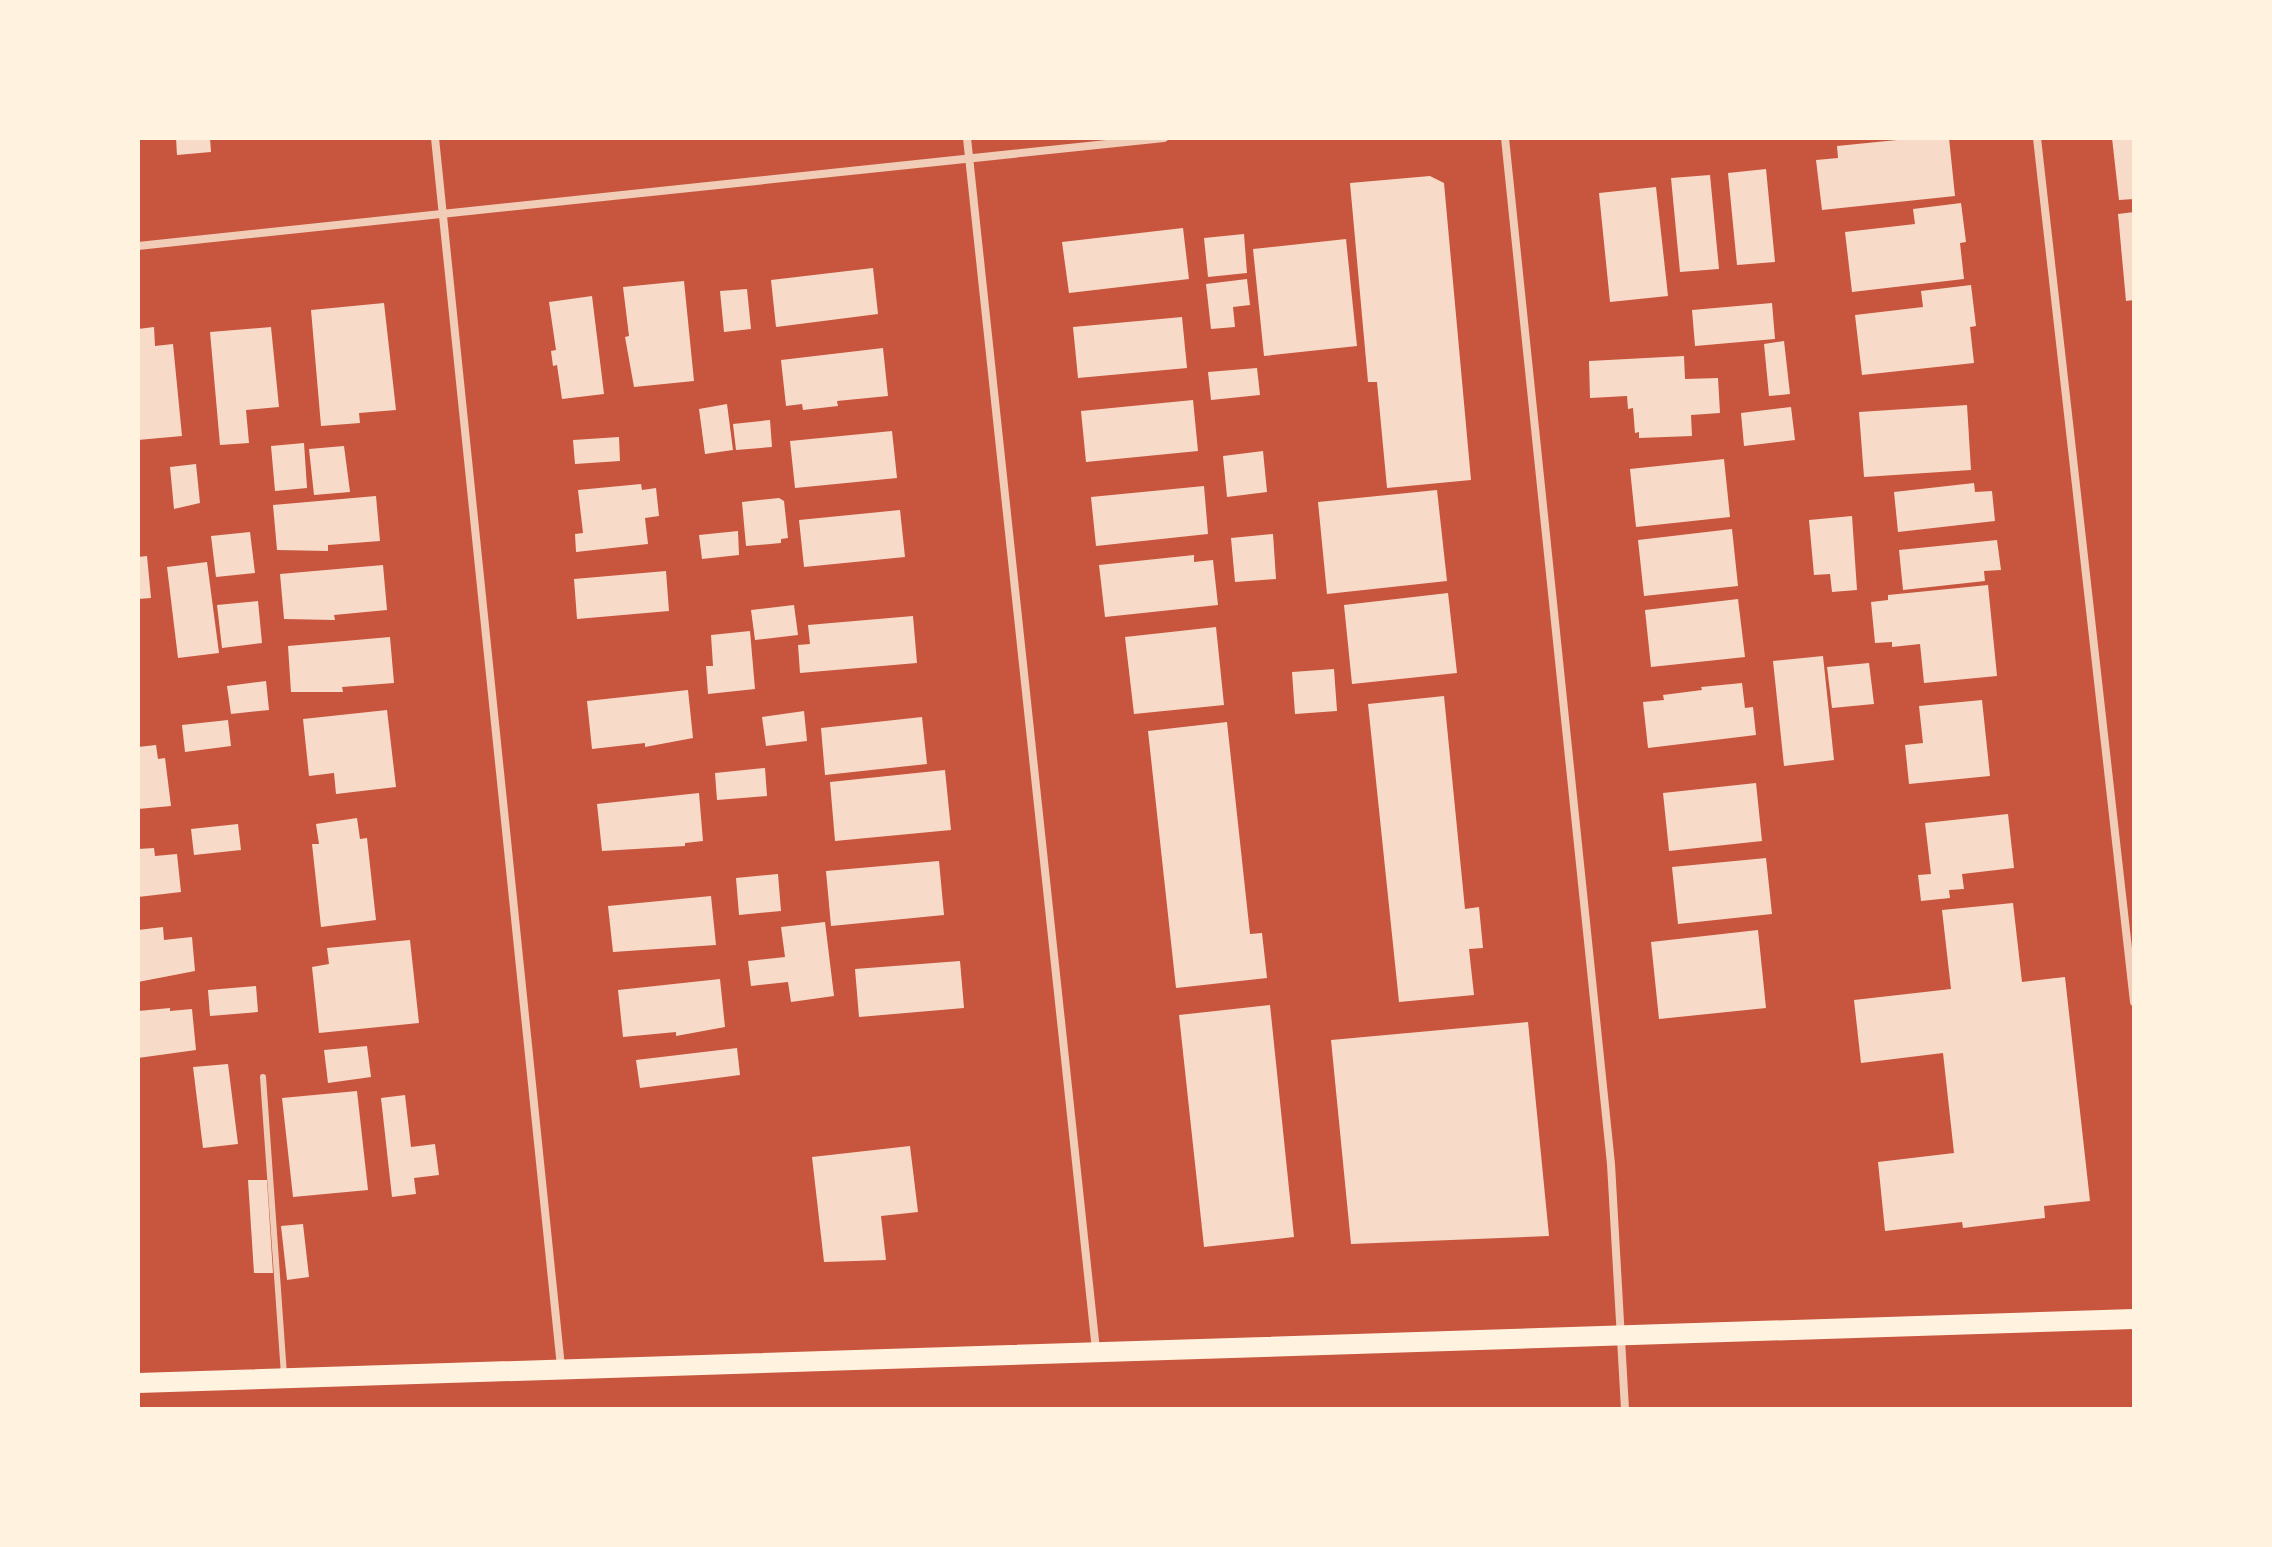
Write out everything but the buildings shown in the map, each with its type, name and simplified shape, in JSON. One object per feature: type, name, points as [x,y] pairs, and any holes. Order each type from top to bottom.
[{"type":"main road","points":[[138,1383],[2134,1319]]},
{"type":"street","points":[[435,138],[561,1369]]},
{"type":"street","points":[[967,138],[1097,1352]]},
{"type":"street","points":[[138,246],[1164,138]]},
{"type":"street","points":[[1505,138],[1611,1164],[1625,1409]]},
{"type":"street","points":[[2037,138],[2134,1002]]},
{"type":"lane","points":[[263,1077],[284,1379]]}]
